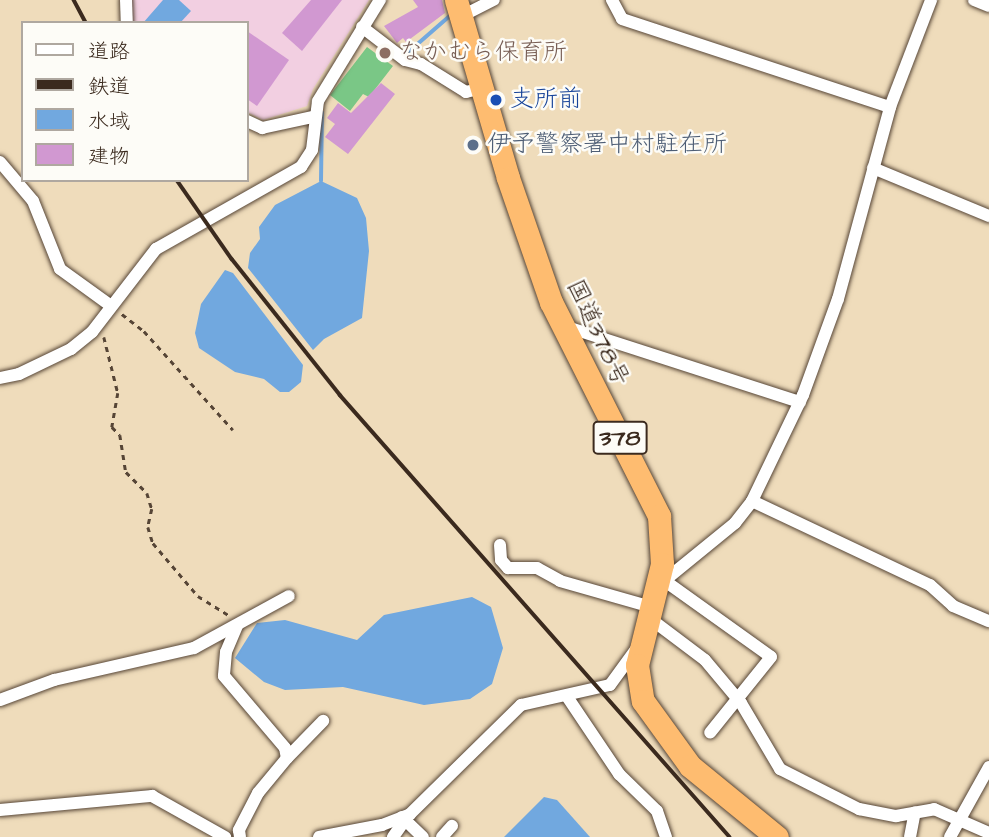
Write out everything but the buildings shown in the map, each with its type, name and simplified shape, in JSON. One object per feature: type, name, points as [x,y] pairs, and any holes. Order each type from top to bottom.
[{"type":"highway","name":"国道378号","points":[[458,8],[535,259],[561,326],[659,516],[662,564],[655,598],[639,646],[638,684],[653,720],[715,790],[777,837]]},
{"type":"street","points":[[126,0],[127,21]]},
{"type":"street","points":[[0,378],[19,374],[71,349],[101,319],[145,261],[169,240],[301,167],[312,150],[313,117],[327,83],[380,0]]},
{"type":"street","points":[[458,8],[494,0]]},
{"type":"street","points":[[612,0],[622,19],[890,107]]},
{"type":"street","points":[[655,598],[735,523],[752,501],[800,402],[826,339],[890,107],[931,0]]},
{"type":"street","points":[[974,0],[989,6]]},
{"type":"street","points":[[362,27],[405,60],[421,64],[466,92],[482,88]]},
{"type":"street","points":[[248,121],[262,128],[313,117]]},
{"type":"street","points":[[0,162],[33,201],[60,269],[110,305]]},
{"type":"street","points":[[873,168],[989,216]]},
{"type":"street","points":[[561,326],[800,402]]},
{"type":"street","points":[[752,501],[930,585],[953,606],[989,621]]},
{"type":"street","points":[[499,545],[501,561],[508,568],[537,568],[560,581],[655,598],[769,653],[771,656],[739,701],[710,733]]},
{"type":"street","points":[[0,699],[54,680],[194,648],[289,596]]},
{"type":"street","points":[[655,598],[739,701],[780,769],[859,809],[896,816],[934,809],[989,834]]},
{"type":"street","points":[[237,626],[226,652],[225,676],[285,748],[286,758]]},
{"type":"street","points":[[319,837],[403,819],[422,805],[521,705],[568,698],[610,685],[639,646]]},
{"type":"street","points":[[568,698],[619,774],[657,811],[666,837]]},
{"type":"street","points":[[240,837],[239,830],[258,793],[286,758],[323,721]]},
{"type":"street","points":[[950,837],[989,767]]},
{"type":"street","points":[[0,810],[152,796],[225,837]]},
{"type":"street","points":[[910,837],[915,813]]},
{"type":"street","points":[[393,837],[403,819]]},
{"type":"street","points":[[403,819],[423,837]]},
{"type":"street","points":[[442,837],[452,826]]},
{"type":"path","points":[[110,305],[144,331],[233,430]]},
{"type":"path","points":[[101,319],[118,393],[112,427],[120,435],[126,472],[147,493],[152,509],[148,527],[162,558],[198,596],[230,616],[237,626]]},
{"type":"shaded area","points":[[132,0],[369,0],[313,89],[307,106],[263,120],[248,112],[248,21],[132,21]]},
{"type":"green space","points":[[367,47],[393,66],[369,97],[363,94],[350,111],[330,95]]},
{"type":"water","points":[[163,0],[179,0],[191,11],[182,21],[145,21]]},
{"type":"water","points":[[321,181],[357,198],[366,218],[369,251],[362,318],[324,339],[313,350],[248,268],[250,253],[260,239],[259,227],[275,205]]},
{"type":"water","points":[[225,270],[233,273],[303,365],[301,382],[289,392],[280,392],[264,379],[235,372],[199,348],[195,333],[201,304]]},
{"type":"water","points":[[472,597],[491,607],[503,648],[492,684],[470,699],[424,705],[343,687],[285,690],[264,682],[235,658],[257,623],[285,620],[357,640],[384,615]]},
{"type":"water","points":[[544,797],[557,800],[590,837],[504,837]]},
{"type":"waterway","points":[[405,55],[451,15]]},
{"type":"waterway","points":[[321,181],[322,113]]},
{"type":"railway","points":[[74,0],[85,21]]},
{"type":"railway","points":[[178,182],[232,259],[340,395],[730,837]]},
{"type":"place","name":"なかむら保育所","points":[[385,53]]},
{"type":"place","name":"支所前","points":[[496,100]]},
{"type":"place","name":"伊予警察署中村駐在所","points":[[473,145]]}]
